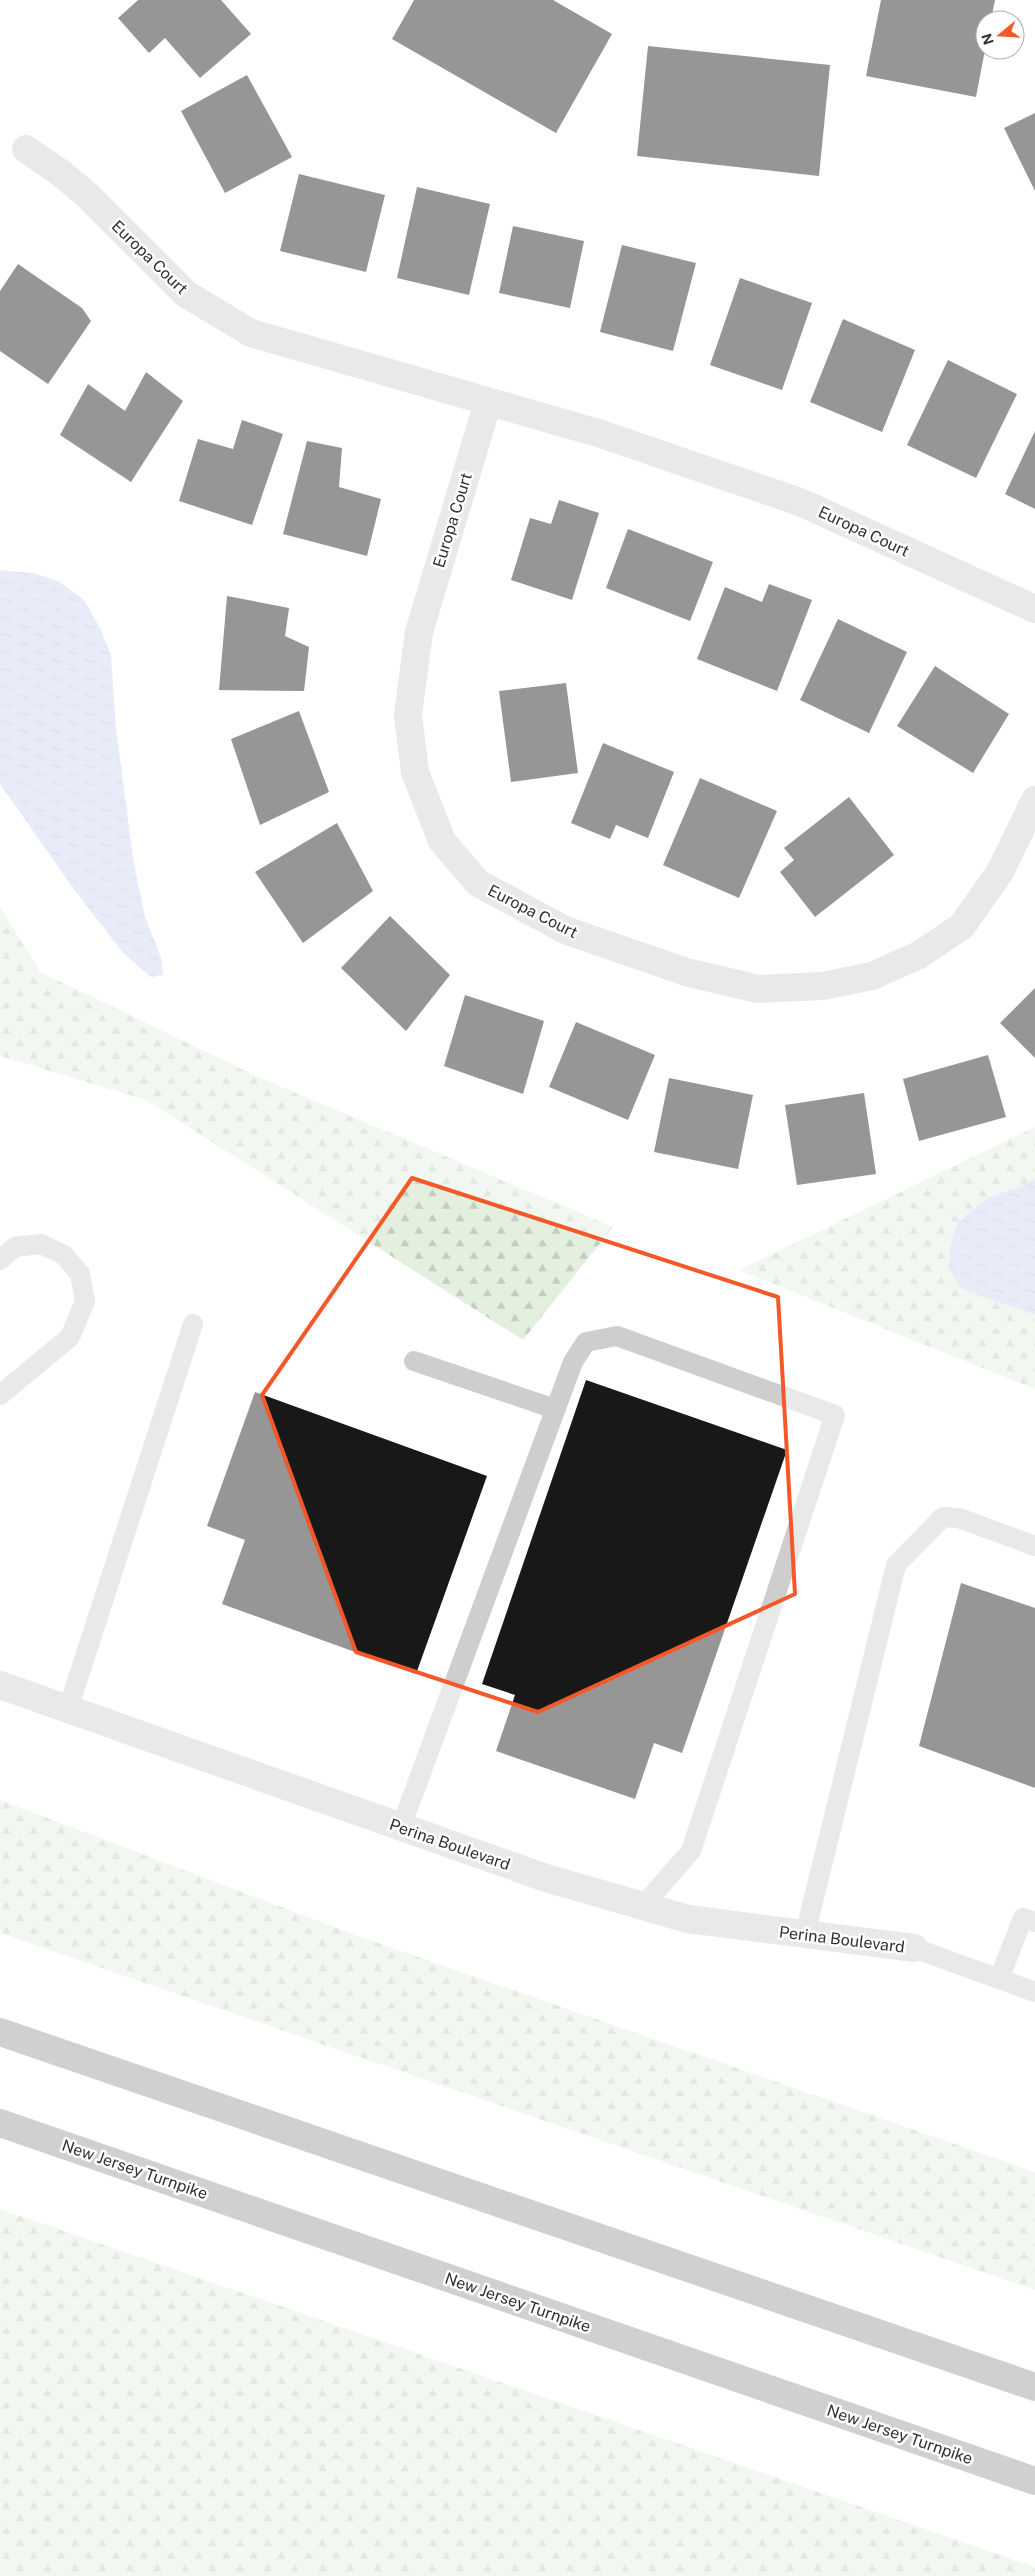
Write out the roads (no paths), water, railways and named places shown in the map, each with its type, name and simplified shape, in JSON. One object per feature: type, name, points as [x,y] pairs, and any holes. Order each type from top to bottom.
[{"type":"highway","points":[[0,2032],[1035,2388]]},
{"type":"highway","name":"New Jersey Turnpike","points":[[0,2122],[1035,2481]]},
{"type":"street","name":"Europa Court","points":[[26,149],[62,174],[86,194],[186,294],[251,333],[598,433],[800,502],[1035,609]]},
{"type":"street","name":"Europa Court","points":[[488,402],[419,632],[408,715],[415,772],[442,841],[478,883],[565,930],[686,972],[758,989],[823,986],[872,976],[919,955],[962,926],[1000,872],[1035,800]]},
{"type":"street","name":"Perina Boulevard","points":[[0,1685],[546,1878],[688,1919],[914,1948]]},
{"type":"lane","points":[[0,1260],[15,1246],[41,1244],[64,1255],[80,1274],[85,1301],[70,1337],[0,1395]]},
{"type":"lane","points":[[68,1709],[192,1324]]},
{"type":"lane","points":[[401,1827],[573,1362],[586,1342],[617,1336],[835,1415],[691,1851],[643,1906]]},
{"type":"lane","points":[[414,1361],[555,1409]]},
{"type":"lane","points":[[805,1934],[896,1565],[943,1517],[959,1518],[1035,1546]]},
{"type":"lane","points":[[999,1979],[1023,1918],[1035,1922]]},
{"type":"lane","points":[[914,1948],[1035,1992]]},
{"type":"water","points":[[0,570],[34,573],[60,582],[84,600],[100,628],[111,655],[116,729],[134,864],[145,917],[161,958],[163,975],[151,977],[124,954],[73,888],[0,784]]},
{"type":"water","points":[[1035,1179],[1035,1315],[960,1288],[948,1268],[951,1243],[958,1223],[987,1198],[1018,1188]]}]
